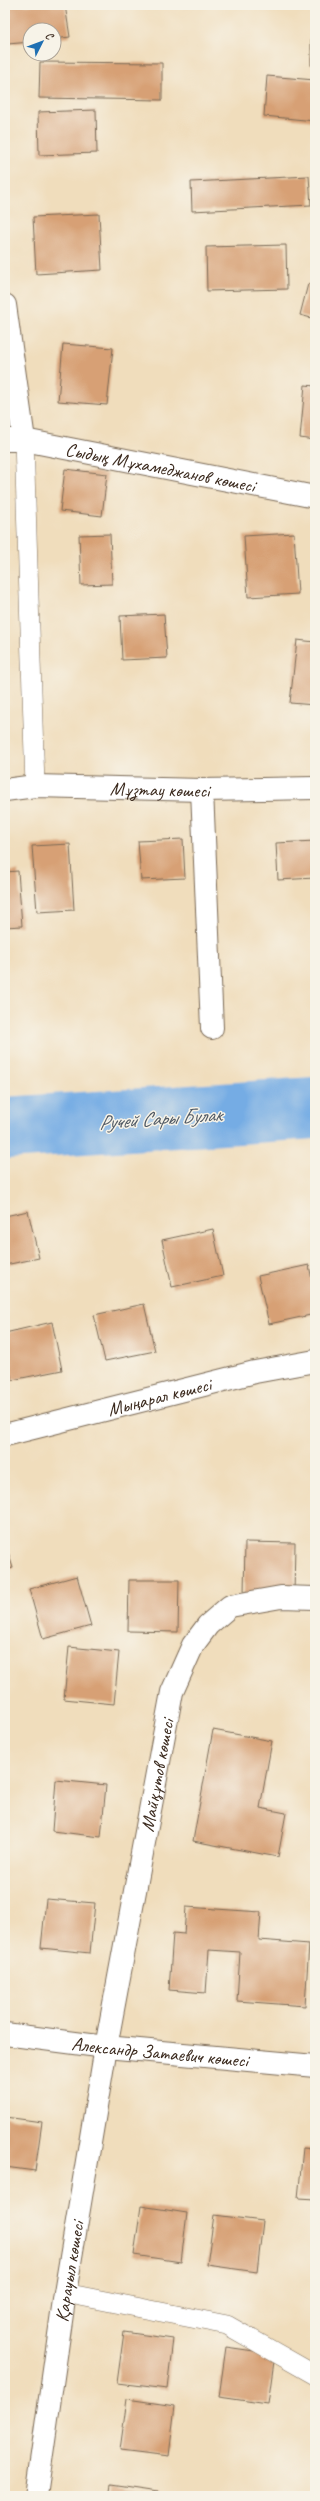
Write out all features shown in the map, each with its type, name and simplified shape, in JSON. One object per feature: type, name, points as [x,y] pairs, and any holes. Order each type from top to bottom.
[{"type":"street","points":[[5,305],[14,440]]},
{"type":"street","name":"Сыдық Мұхамеджанов көшесі","points":[[14,440],[315,496]]},
{"type":"street","name":"Мұзтау көшесі","points":[[5,790],[35,786],[202,790],[315,788]]},
{"type":"street","points":[[202,790],[212,1028]]},
{"type":"street","name":"Мыңарал көшесі","points":[[5,1435],[248,1374],[315,1361]]},
{"type":"street","name":"Майқұтов көшесі","points":[[106,2047],[172,1692],[193,1645],[208,1625],[230,1606],[281,1597],[315,1598]]},
{"type":"street","name":"Александр Затаевич көшесі","points":[[5,2034],[106,2047],[315,2066]]},
{"type":"street","name":"Қарауыл көшесі","points":[[36,2496],[65,2293],[106,2047]]},
{"type":"lane","points":[[14,440],[35,786]]},
{"type":"lane","points":[[65,2293],[227,2325],[315,2375]]},
{"type":"building","points":[[5,5],[65,5],[70,37],[62,38],[62,22],[22,22],[22,43],[8,44]]},
{"type":"building","points":[[311,17],[315,17],[315,65],[311,65]]},
{"type":"building","points":[[40,62],[162,63],[162,100],[39,98]]},
{"type":"building","points":[[267,76],[315,80],[315,121],[264,116]]},
{"type":"building","points":[[96,110],[97,153],[39,155],[38,112]]},
{"type":"building","points":[[309,176],[311,205],[192,211],[191,182]]},
{"type":"building","points":[[99,214],[102,270],[36,274],[33,217]]},
{"type":"building","points":[[286,245],[287,289],[207,291],[206,247]]},
{"type":"building","points":[[308,284],[315,285],[315,319],[300,315]]},
{"type":"building","points":[[63,344],[113,348],[107,405],[58,401]]},
{"type":"building","points":[[305,385],[315,386],[315,440],[300,438]]},
{"type":"building","points":[[65,469],[107,474],[102,516],[60,511]]},
{"type":"building","points":[[294,533],[298,594],[248,597],[244,536]]},
{"type":"building","points":[[110,534],[112,584],[81,585],[79,535]]},
{"type":"building","points":[[164,614],[167,658],[122,660],[120,616]]},
{"type":"building","points":[[297,640],[315,642],[315,705],[290,703]]},
{"type":"building","points":[[183,839],[185,878],[141,880],[138,841]]},
{"type":"building","points":[[315,841],[315,878],[278,880],[276,843]]},
{"type":"building","points":[[70,844],[74,910],[37,912],[32,846]]},
{"type":"building","points":[[18,871],[22,926],[5,927],[5,872]]},
{"type":"building","points":[[28,1211],[39,1258],[5,1265],[5,1216]]},
{"type":"building","points":[[213,1229],[223,1276],[172,1287],[162,1240]]},
{"type":"building","points":[[309,1265],[315,1295],[315,1314],[269,1324],[258,1276]]},
{"type":"building","points":[[144,1304],[155,1351],[105,1361],[94,1315]]},
{"type":"building","points":[[52,1322],[62,1370],[12,1380],[5,1350],[5,1333]]},
{"type":"building","points":[[5,1542],[13,1568],[5,1570]]},
{"type":"building","points":[[245,1542],[295,1543],[294,1595],[244,1594]]},
{"type":"building","points":[[77,1576],[91,1626],[43,1639],[29,1589]]},
{"type":"building","points":[[129,1580],[179,1580],[178,1632],[128,1631]]},
{"type":"building","points":[[69,1647],[119,1652],[114,1704],[64,1699]]},
{"type":"building","points":[[213,1730],[272,1741],[260,1808],[286,1813],[278,1857],[193,1841]]},
{"type":"building","points":[[56,1780],[106,1785],[101,1837],[52,1831]]},
{"type":"building","points":[[46,1899],[95,1903],[90,1953],[41,1948]]},
{"type":"building","points":[[186,1907],[261,1912],[259,1940],[309,1944],[305,2006],[237,2001],[240,1952],[209,1950],[206,1993],[169,1990],[173,1933],[184,1934]]},
{"type":"building","points":[[5,2117],[42,2122],[35,2171],[5,2167]]},
{"type":"building","points":[[303,2148],[315,2149],[315,2199],[298,2198]]},
{"type":"building","points":[[141,2206],[187,2213],[181,2262],[134,2255]]},
{"type":"building","points":[[214,2215],[263,2221],[257,2272],[207,2265]]},
{"type":"building","points":[[124,2332],[173,2339],[167,2389],[117,2383]]},
{"type":"building","points":[[226,2347],[275,2354],[268,2404],[219,2397]]},
{"type":"building","points":[[127,2399],[175,2406],[169,2456],[120,2450]]},
{"type":"building","points":[[111,2484],[159,2491],[159,2496],[109,2496]]},
{"type":"waterway","name":"Ручей Сары Булак","points":[[5,1128],[315,1108]]}]
